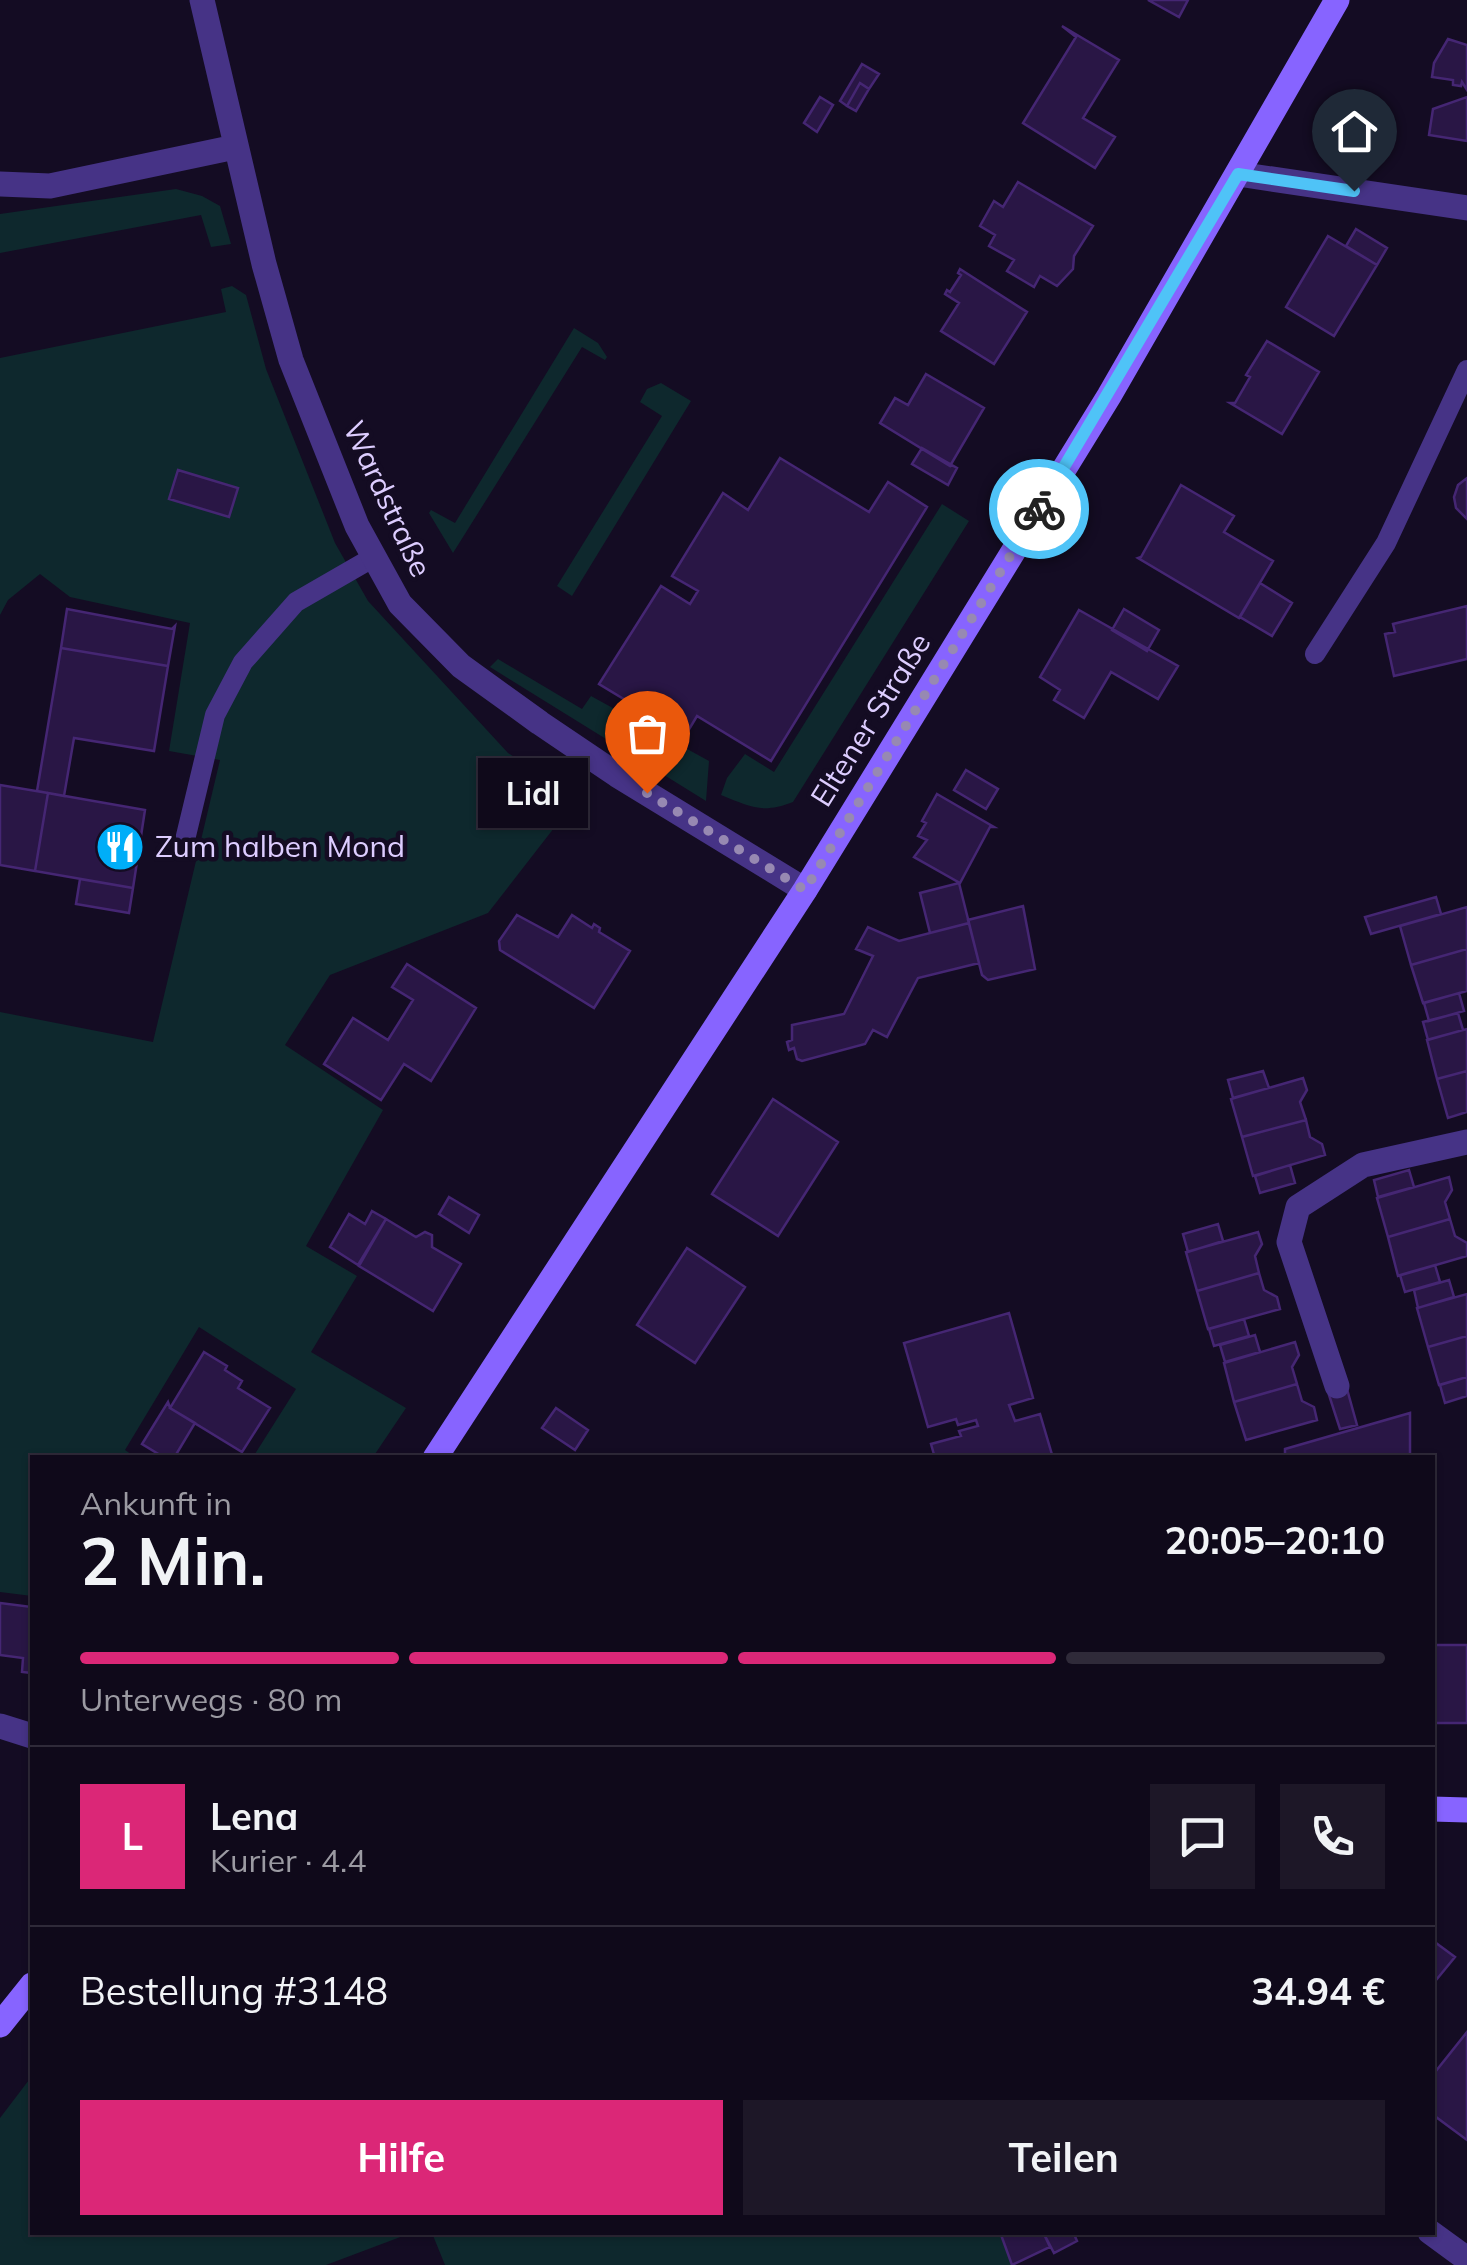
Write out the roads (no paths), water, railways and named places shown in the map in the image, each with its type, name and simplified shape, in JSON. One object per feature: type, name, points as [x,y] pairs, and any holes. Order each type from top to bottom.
[{"type":"main road","name":"Eltener Straße","points":[[437,1455],[805,890],[1109,396],[1338,0]]},
{"type":"main road","points":[[1435,1810],[1467,1810]]},
{"type":"main road","points":[[0,2025],[30,1988]]},
{"type":"street","name":"Wardstraße","points":[[202,0],[291,360],[357,526],[400,604],[461,666],[617,774],[805,890]]},
{"type":"street","points":[[0,184],[50,186],[236,148]]},
{"type":"street","points":[[1238,174],[1467,208]]},
{"type":"street","points":[[1336,1386],[1290,1242],[1298,1206],[1363,1165],[1467,1142]]},
{"type":"street","points":[[0,1726],[30,1735]]},
{"type":"street","points":[[1434,2235],[1467,2260]]},
{"type":"lane","points":[[1316,654],[1386,543],[1467,370]]},
{"type":"lane","points":[[184,844],[216,715],[243,662],[296,602],[374,557]]},
{"type":"place","name":"Lidl","points":[[647,793]]},
{"type":"place","name":"Zum halben Mond","points":[[120,847]]}]
